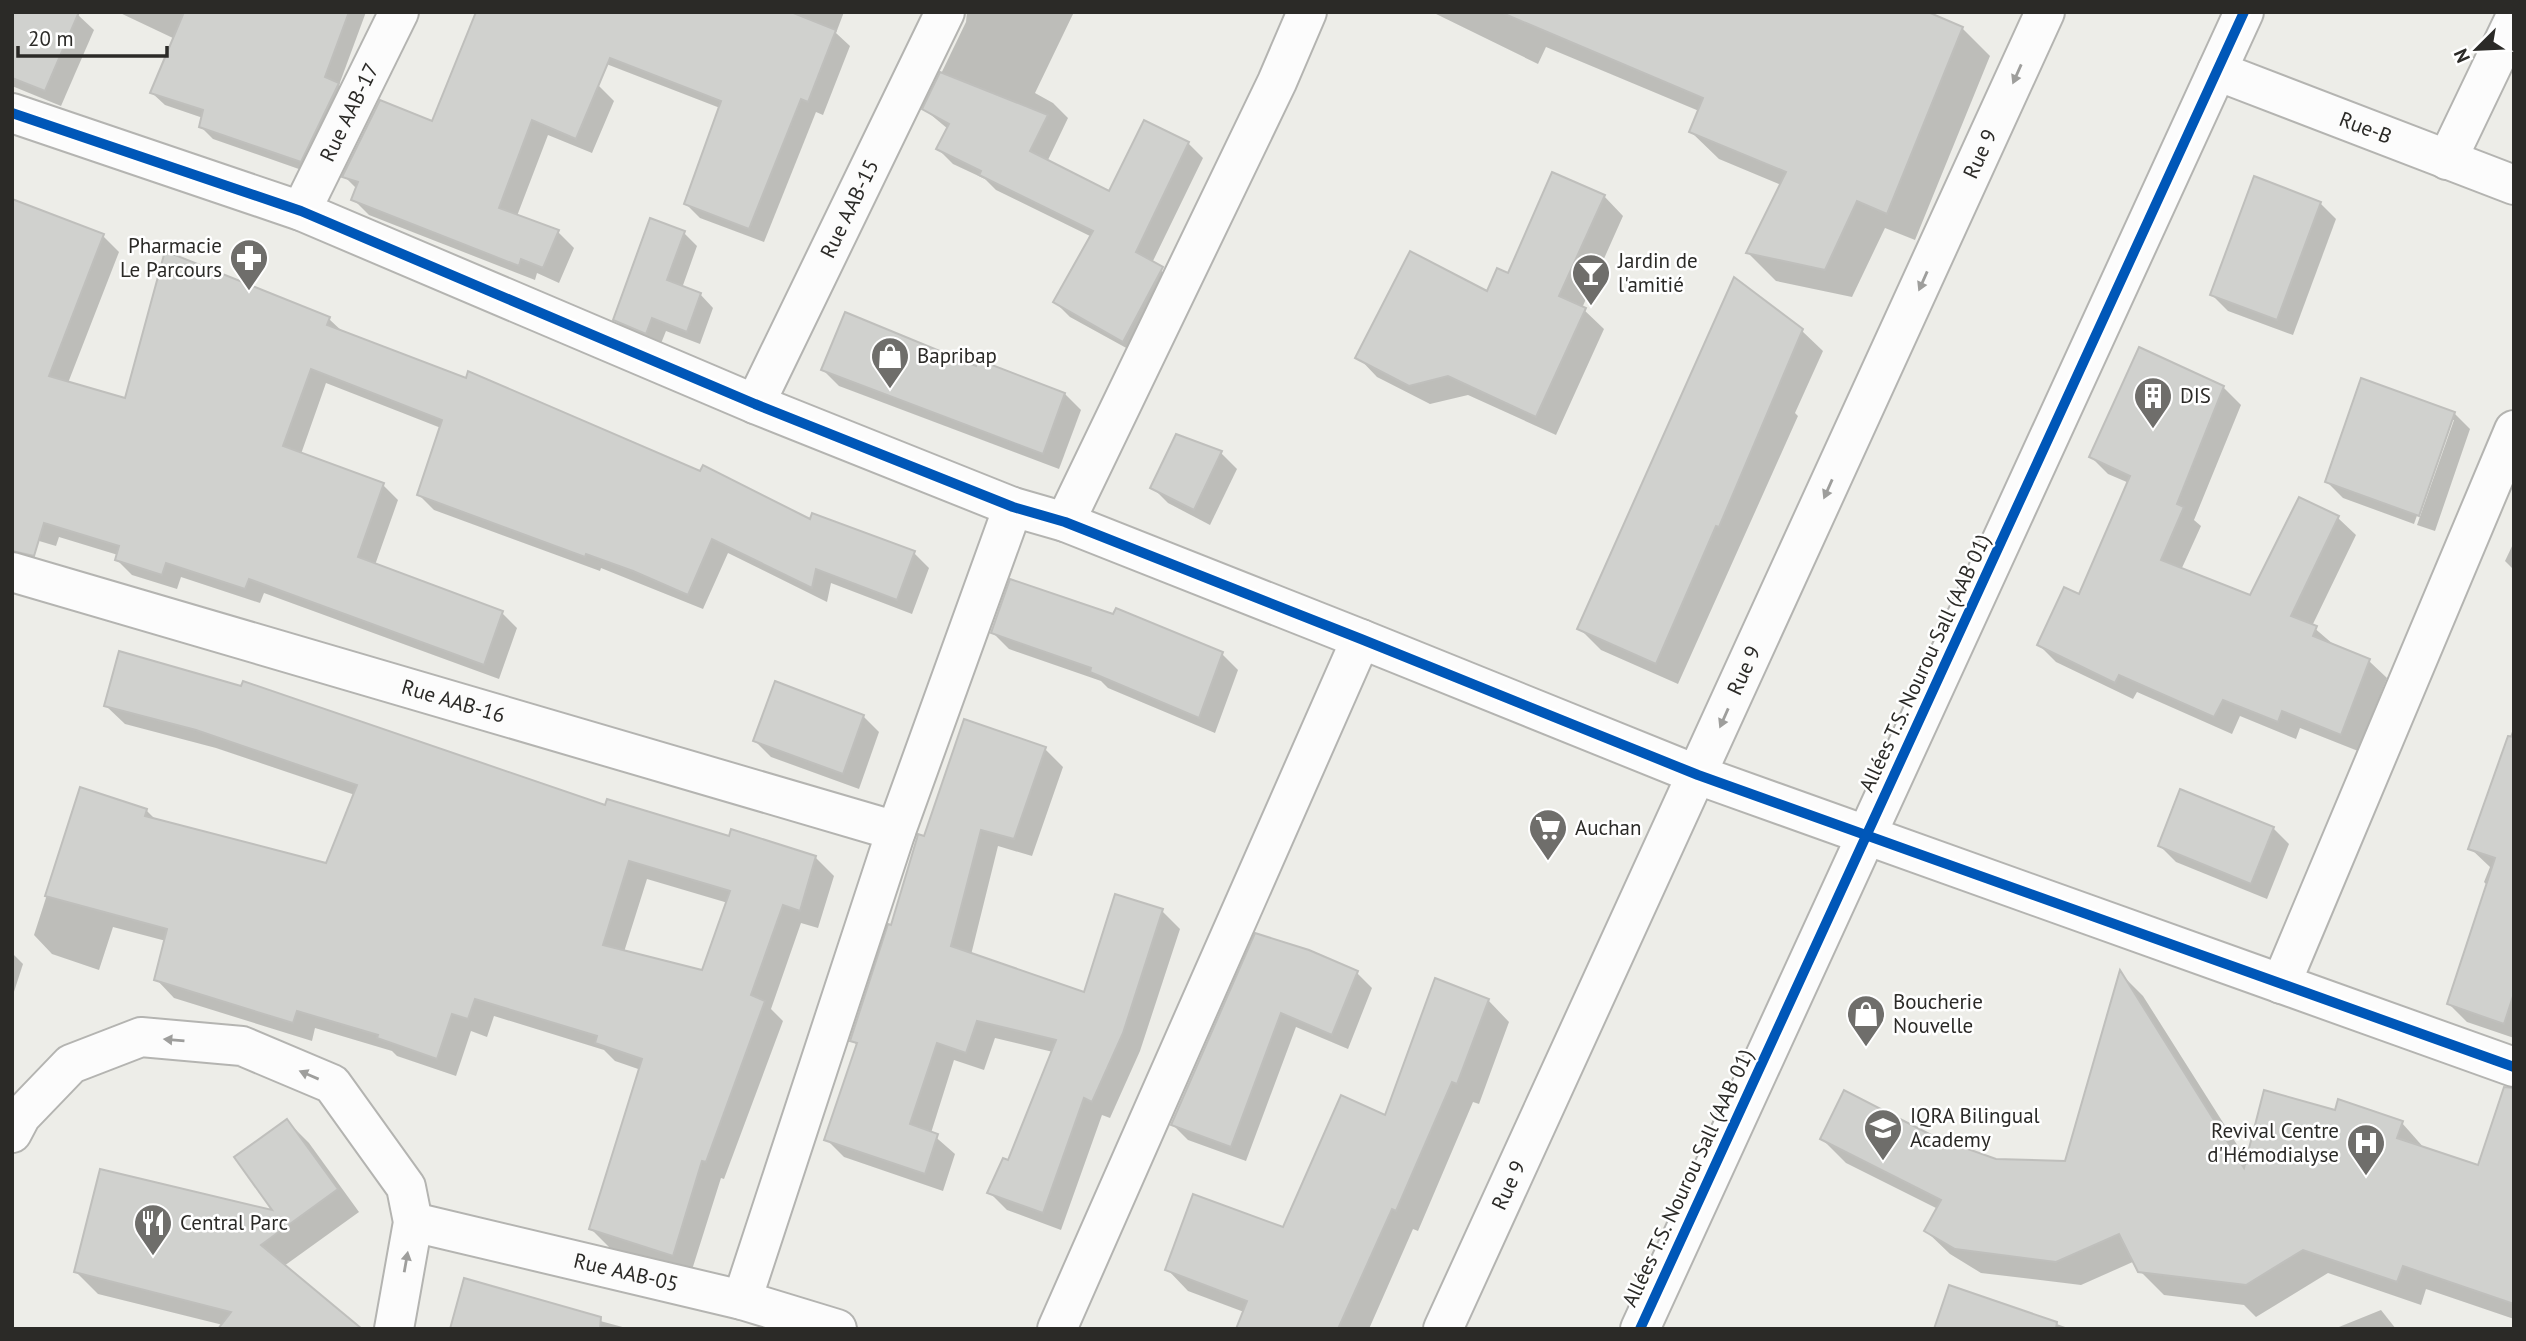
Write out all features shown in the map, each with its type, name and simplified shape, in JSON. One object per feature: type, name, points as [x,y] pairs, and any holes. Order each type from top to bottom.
[{"type":"street","name":"Rue AAB-17","points":[[301,211],[399,12]]},
{"type":"street","name":"Rue AAB-15","points":[[755,404],[945,12]]},
{"type":"street","points":[[1065,522],[1271,95],[1307,12]]},
{"type":"street","name":"Rue 9","points":[[1443,1329],[2045,12]]},
{"type":"street","name":"Allées T.S. Nourou Sall (AAB 01)","points":[[1640,1329],[2244,12]]},
{"type":"street","points":[[2447,160],[2514,19]]},
{"type":"street","name":"Rue-B","points":[[2217,71],[2514,185]]},
{"type":"street","points":[[16,125],[301,211],[755,404],[1013,507],[1065,522],[1698,775],[2514,1067]]},
{"type":"street","points":[[2281,984],[2514,430]]},
{"type":"street","points":[[742,1300],[897,831],[1013,507]]},
{"type":"street","name":"Rue AAB-16","points":[[12,572],[897,831]]},
{"type":"street","points":[[1058,1329],[1361,639]]},
{"type":"street","points":[[15,1121],[71,1064],[141,1037],[242,1046],[332,1084],[406,1187],[413,1222],[394,1329]]},
{"type":"street","name":"Rue AAB-05","points":[[413,1222],[742,1300],[837,1329]]},
{"type":"building","points":[[12,12],[79,12],[45,91],[12,78]]},
{"type":"building","points":[[184,12],[349,12],[325,77],[339,83],[301,162],[199,127],[203,110],[150,93]]},
{"type":"building","points":[[476,12],[791,12],[836,30],[808,102],[801,99],[749,229],[684,204],[721,101],[610,58],[576,139],[532,120],[499,208],[559,230],[543,268],[521,259],[519,266],[351,200],[358,182],[342,177],[380,100],[432,121]]},
{"type":"building","points":[[1500,12],[1928,12],[1963,27],[1887,214],[1857,201],[1825,270],[1746,253],[1786,172],[1689,132],[1703,98]]},
{"type":"building","points":[[940,72],[1048,115],[1030,151],[1109,191],[1144,120],[1189,142],[1136,252],[1163,267],[1123,342],[1053,302],[1093,231],[979,175],[981,171],[936,149],[949,124],[922,109]]},
{"type":"building","points":[[1552,172],[1605,195],[1559,296],[1586,308],[1536,417],[1448,376],[1409,386],[1355,358],[1410,251],[1487,291],[1497,268],[1508,273]]},
{"type":"building","points":[[2254,176],[2321,202],[2277,320],[2210,295]]},
{"type":"building","points":[[12,199],[104,234],[49,376],[125,398],[165,251],[330,317],[327,325],[466,378],[468,371],[700,471],[703,465],[810,519],[812,513],[915,551],[897,600],[816,569],[812,588],[712,539],[688,595],[633,571],[586,554],[585,557],[417,495],[442,420],[311,369],[283,446],[384,483],[358,557],[503,611],[484,665],[249,579],[245,589],[166,563],[162,575],[115,560],[119,546],[44,523],[34,556],[12,551]]},
{"type":"building","points":[[650,218],[685,231],[667,280],[701,293],[687,332],[652,318],[646,334],[613,320]]},
{"type":"building","points":[[1734,277],[1803,329],[1719,527],[1716,526],[1656,664],[1577,629]]},
{"type":"building","points":[[845,312],[976,366],[979,360],[1065,393],[1043,454],[821,370]]},
{"type":"building","points":[[2139,347],[2224,386],[2177,504],[2184,507],[2161,560],[2250,595],[2299,497],[2339,516],[2291,616],[2317,626],[2313,636],[2370,659],[2341,735],[2282,711],[2278,722],[2223,700],[2214,717],[2119,675],[2115,683],[2037,645],[2064,587],[2079,594],[2130,476],[2089,457]]},
{"type":"building","points":[[2361,378],[2455,412],[2419,516],[2325,482]]},
{"type":"building","points":[[1176,434],[1222,451],[1194,510],[1150,488]]},
{"type":"building","points":[[1010,579],[1113,614],[1116,608],[1223,652],[1199,718],[1090,672],[1091,668],[991,633]]},
{"type":"building","points":[[119,651],[241,686],[243,681],[605,805],[607,799],[729,836],[731,829],[816,856],[800,911],[783,905],[751,995],[765,1001],[706,1162],[702,1161],[673,1256],[589,1229],[642,1059],[595,1043],[597,1036],[475,999],[468,1019],[452,1014],[437,1059],[377,1038],[378,1035],[297,1011],[293,1023],[154,980],[167,929],[45,896],[80,787],[147,809],[145,816],[326,863],[357,785],[196,730],[104,706]],"holes":[[[629,861],[730,891],[702,970],[603,945]]]},
{"type":"building","points":[[775,681],[864,715],[843,774],[753,741]]},
{"type":"building","points":[[964,719],[1046,747],[1014,839],[981,830],[951,946],[1084,992],[1115,894],[1163,909],[1123,1033],[1092,1102],[1084,1098],[1043,1213],[987,1193],[1003,1158],[1008,1160],[1056,1040],[977,1021],[966,1053],[937,1043],[910,1124],[938,1134],[925,1174],[824,1140],[857,1043],[850,1041],[888,924],[891,925],[918,834],[924,836]]},
{"type":"building","points":[[2508,736],[2514,737],[2514,993],[2504,1024],[2447,1004],[2495,858],[2468,849]]},
{"type":"building","points":[[2180,789],[2274,827],[2251,884],[2158,846]]},
{"type":"building","points":[[1255,933],[1309,950],[1358,971],[1332,1035],[1281,1013],[1231,1147],[1171,1125]]},
{"type":"building","points":[[2120,970],[2244,1168],[2264,1090],[2335,1110],[2338,1099],[2403,1121],[2397,1138],[2478,1165],[2504,1087],[2514,1088],[2514,1304],[2403,1266],[2397,1282],[2303,1250],[2246,1285],[2138,1272],[2119,1234],[2056,1262],[1955,1249],[1924,1231],[1941,1200],[1820,1139],[1844,1090],[1937,1138],[1996,1159],[2065,1161]]},
{"type":"building","points":[[1435,978],[1489,999],[1457,1084],[1452,1082],[1396,1211],[1392,1209],[1338,1329],[1236,1329],[1247,1301],[1165,1270],[1193,1194],[1283,1227],[1341,1095],[1385,1115]]},
{"type":"building","points":[[287,1119],[338,1189],[261,1245],[362,1329],[218,1329],[231,1312],[74,1272],[100,1169],[272,1210],[234,1157]]},
{"type":"building","points":[[464,1278],[601,1317],[600,1329],[450,1329]]},
{"type":"building","points":[[1949,1285],[2057,1322],[2056,1329],[1934,1329]]},
{"type":"cycle path","points":[[1640,1329],[2244,12]]},
{"type":"cycle path","points":[[12,113],[301,211],[755,404],[1013,507],[1065,522],[1698,775],[2514,1067]]},
{"type":"place","name":"Pharmacie Le Parcours","points":[[249,292]]},
{"type":"place","name":"Jardin de l'amitié","points":[[1591,307]]},
{"type":"place","name":"Bapribap","points":[[890,390]]},
{"type":"place","name":"DIS","points":[[2153,430]]},
{"type":"place","name":"Auchan","points":[[1548,862]]},
{"type":"place","name":"Boucherie Nouvelle","points":[[1866,1048]]},
{"type":"place","name":"IQRA Bilingual Academy","points":[[1883,1162]]},
{"type":"place","name":"Revival Centre d'Hémodialyse","points":[[2366,1177]]},
{"type":"place","name":"Central Parc","points":[[153,1257]]}]
